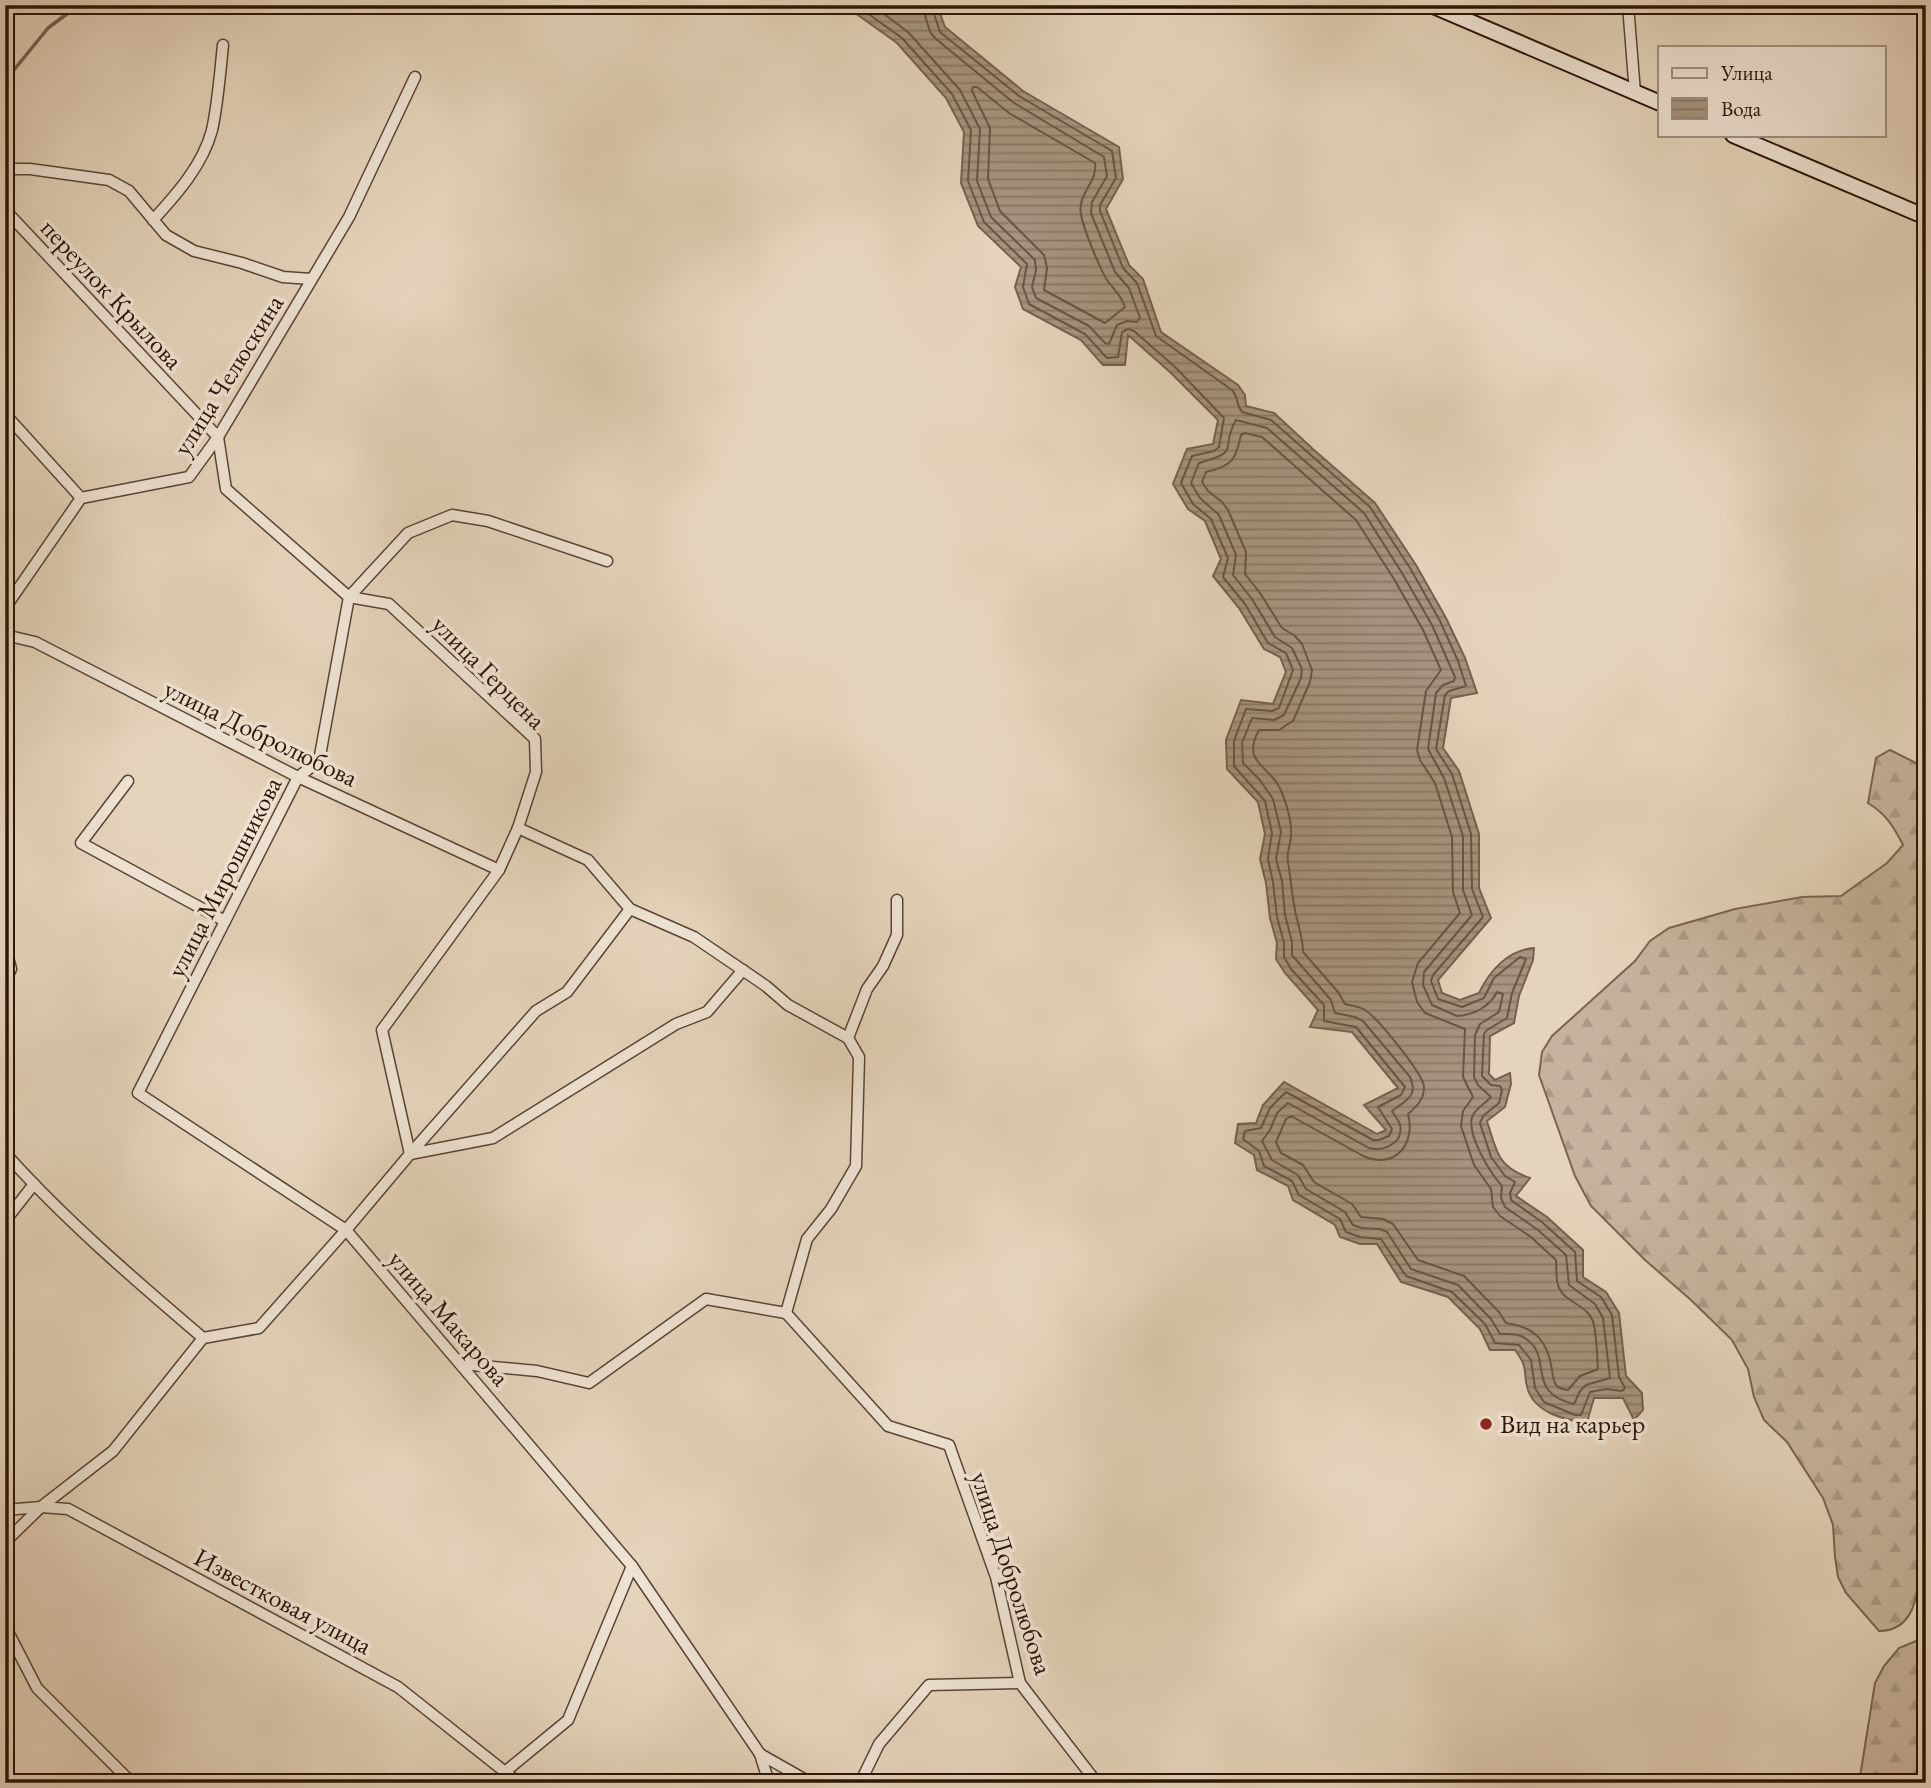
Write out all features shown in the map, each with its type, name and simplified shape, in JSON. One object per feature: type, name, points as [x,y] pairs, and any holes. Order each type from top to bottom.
[{"type":"street","points":[[1431,5],[1658,102]]},
{"type":"street","points":[[1467,5],[1467,21]]},
{"type":"street","points":[[1628,5],[1634,93]]},
{"type":"street","points":[[153,220],[178,192],[199,160],[211,133],[223,45]]},
{"type":"street","name":"улица Челюскина","points":[[81,498],[189,477],[218,437],[349,217],[415,77]]},
{"type":"street","points":[[1735,136],[1926,217]]},
{"type":"street","points":[[5,169],[30,169],[109,180],[129,191],[166,236],[194,251],[284,277],[311,279]]},
{"type":"street","name":"переулок Крылова","points":[[5,210],[218,437]]},
{"type":"street","points":[[5,414],[81,498],[5,608]]},
{"type":"street","points":[[218,437],[226,489],[349,597],[408,533],[452,515],[488,521],[607,561]]},
{"type":"street","name":"улица Мирошникова","points":[[138,1093],[298,777],[319,761],[349,597]]},
{"type":"street","name":"улица Герцена","points":[[349,597],[389,604],[535,739],[536,772],[518,828],[499,870],[382,1030],[410,1154]]},
{"type":"street","name":"улица Добролюбова","points":[[5,635],[35,642],[298,777],[499,870]]},
{"type":"street","points":[[128,781],[81,843],[225,921]]},
{"type":"street","points":[[461,1364],[537,1371],[589,1383],[706,1299],[786,1313],[807,1239],[831,1209],[856,1166],[859,1057],[848,1038],[788,1005],[694,937],[630,909],[588,860],[518,828]]},
{"type":"street","points":[[848,1038],[867,989],[883,966],[897,935],[897,900]]},
{"type":"street","points":[[5,1542],[41,1507],[113,1451],[203,1338],[260,1328],[536,1011],[567,992],[630,909]]},
{"type":"street","points":[[5,945],[11,969],[5,981]]},
{"type":"street","points":[[410,1154],[493,1138],[676,1024],[707,1012],[743,970]]},
{"type":"street","name":"улица Макарова","points":[[138,1093],[346,1230],[632,1566],[760,1754],[811,1783]]},
{"type":"street","points":[[5,1153],[33,1184],[203,1338]]},
{"type":"street","points":[[5,1221],[33,1184]]},
{"type":"street","name":"улица Добролюбова","points":[[786,1313],[888,1426],[949,1445],[996,1577],[1020,1683],[1097,1783]]},
{"type":"street","name":"Известковая улица","points":[[5,1510],[68,1508],[398,1687],[519,1783]]},
{"type":"street","points":[[496,1783],[506,1771],[568,1720],[632,1566]]},
{"type":"street","points":[[5,1626],[37,1688],[132,1783]]},
{"type":"street","points":[[860,1783],[878,1744],[929,1685],[1020,1683]]},
{"type":"street","points":[[760,1754],[769,1783]]},
{"type":"green space","points":[[1890,750],[1926,768],[1926,1560],[1920,1564],[1916,1598],[1907,1618],[1900,1625],[1879,1631],[1846,1593],[1838,1577],[1833,1525],[1823,1498],[1787,1442],[1764,1420],[1754,1397],[1748,1369],[1732,1340],[1591,1206],[1575,1176],[1539,1075],[1542,1052],[1552,1036],[1635,961],[1650,941],[1669,928],[1735,909],[1802,897],[1841,896],[1887,863],[1903,845],[1889,821],[1868,803],[1876,758]]},
{"type":"green space","points":[[1916,1641],[1926,1641],[1926,1783],[1859,1783],[1875,1683],[1884,1666],[1899,1648]]},
{"type":"water","points":[[844,5],[937,5],[945,27],[1023,91],[1119,147],[1123,179],[1106,209],[1129,265],[1143,279],[1161,332],[1238,385],[1245,395],[1246,406],[1274,413],[1375,503],[1416,565],[1446,618],[1465,658],[1477,693],[1451,698],[1443,748],[1459,771],[1479,834],[1479,888],[1491,918],[1438,980],[1442,993],[1460,1000],[1479,993],[1494,969],[1508,957],[1534,948],[1533,960],[1519,996],[1514,1023],[1490,1036],[1489,1074],[1495,1080],[1510,1073],[1511,1084],[1505,1107],[1487,1121],[1500,1157],[1511,1169],[1530,1178],[1516,1196],[1547,1217],[1583,1250],[1583,1277],[1606,1292],[1619,1313],[1626,1376],[1642,1393],[1643,1410],[1634,1420],[1623,1398],[1594,1398],[1587,1422],[1561,1418],[1545,1410],[1532,1398],[1528,1390],[1524,1366],[1515,1350],[1490,1350],[1480,1329],[1448,1297],[1401,1282],[1377,1244],[1360,1244],[1340,1237],[1335,1225],[1293,1200],[1288,1186],[1257,1170],[1254,1155],[1235,1143],[1238,1124],[1256,1123],[1263,1105],[1284,1082],[1377,1134],[1386,1130],[1364,1105],[1398,1088],[1352,1032],[1310,1027],[1318,1010],[1276,959],[1277,943],[1260,859],[1265,834],[1258,802],[1227,769],[1226,740],[1241,700],[1273,704],[1286,672],[1280,657],[1264,649],[1239,608],[1213,576],[1221,559],[1205,521],[1188,509],[1173,484],[1187,449],[1213,444],[1218,420],[1128,335],[1125,365],[1103,365],[1081,340],[1023,309],[1015,287],[1021,267],[978,226],[961,183],[964,132],[946,98],[897,43]]},
{"type":"waterway","points":[[5,81],[48,28],[79,5]]},
{"type":"place","name":"Вид на карьер","points":[[1486,1424]]}]
